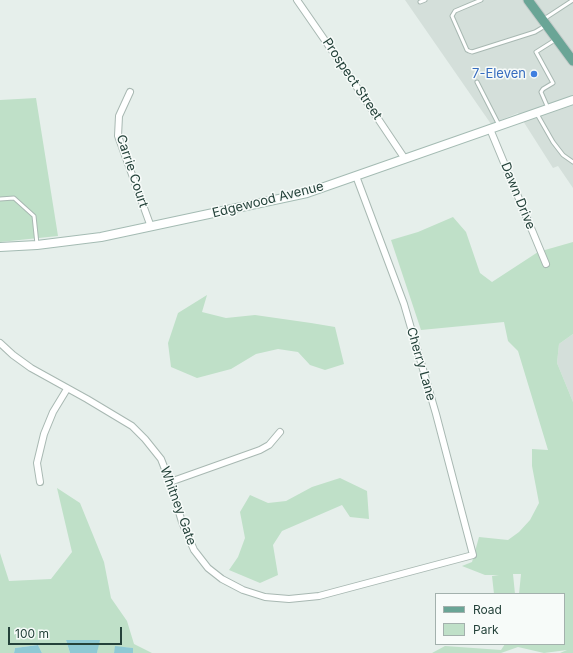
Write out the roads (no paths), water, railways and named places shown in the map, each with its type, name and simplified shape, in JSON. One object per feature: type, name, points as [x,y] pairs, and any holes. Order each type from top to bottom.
[{"type":"main road","points":[[528,0],[573,62]]},
{"type":"main road","name":"Edgewood Avenue","points":[[0,247],[37,245],[101,238],[307,193],[573,100]]},
{"type":"street","name":"Prospect Street","points":[[297,0],[405,159]]},
{"type":"street","name":"Carrie Court","points":[[130,92],[118,116],[118,136],[151,227]]},
{"type":"street","name":"Dawn Drive","points":[[490,129],[546,264]]},
{"type":"street","name":"Cherry Lane","points":[[356,176],[404,304],[436,414],[473,555]]},
{"type":"street","name":"Whitney Gate","points":[[0,343],[31,368],[132,426],[145,439],[161,459],[170,482],[182,522],[194,550],[208,568],[222,579],[243,590],[265,597],[289,599],[319,596],[473,555]]},
{"type":"street","points":[[40,482],[37,463],[44,434],[53,412],[67,389]]},
{"type":"street","points":[[170,482],[266,448],[280,432]]},
{"type":"lane","points":[[420,2],[425,0]]},
{"type":"lane","points":[[481,0],[455,12],[452,16],[467,50],[472,52],[535,32],[545,22],[573,0]]},
{"type":"lane","points":[[548,108],[542,92],[543,89],[553,82],[536,52],[557,39]]},
{"type":"lane","points":[[477,82],[499,125]]},
{"type":"lane","points":[[537,112],[553,142],[563,155],[573,162]]},
{"type":"lane","points":[[0,199],[14,198],[34,216],[37,245]]},
{"type":"water","points":[[66,640],[100,640],[97,653],[70,653]]},
{"type":"water","points":[[38,645],[42,653],[14,653],[15,648]]},
{"type":"water","points":[[115,646],[133,648],[133,653],[114,653]]},
{"type":"place","name":"7-Eleven","points":[[534,74]]}]
